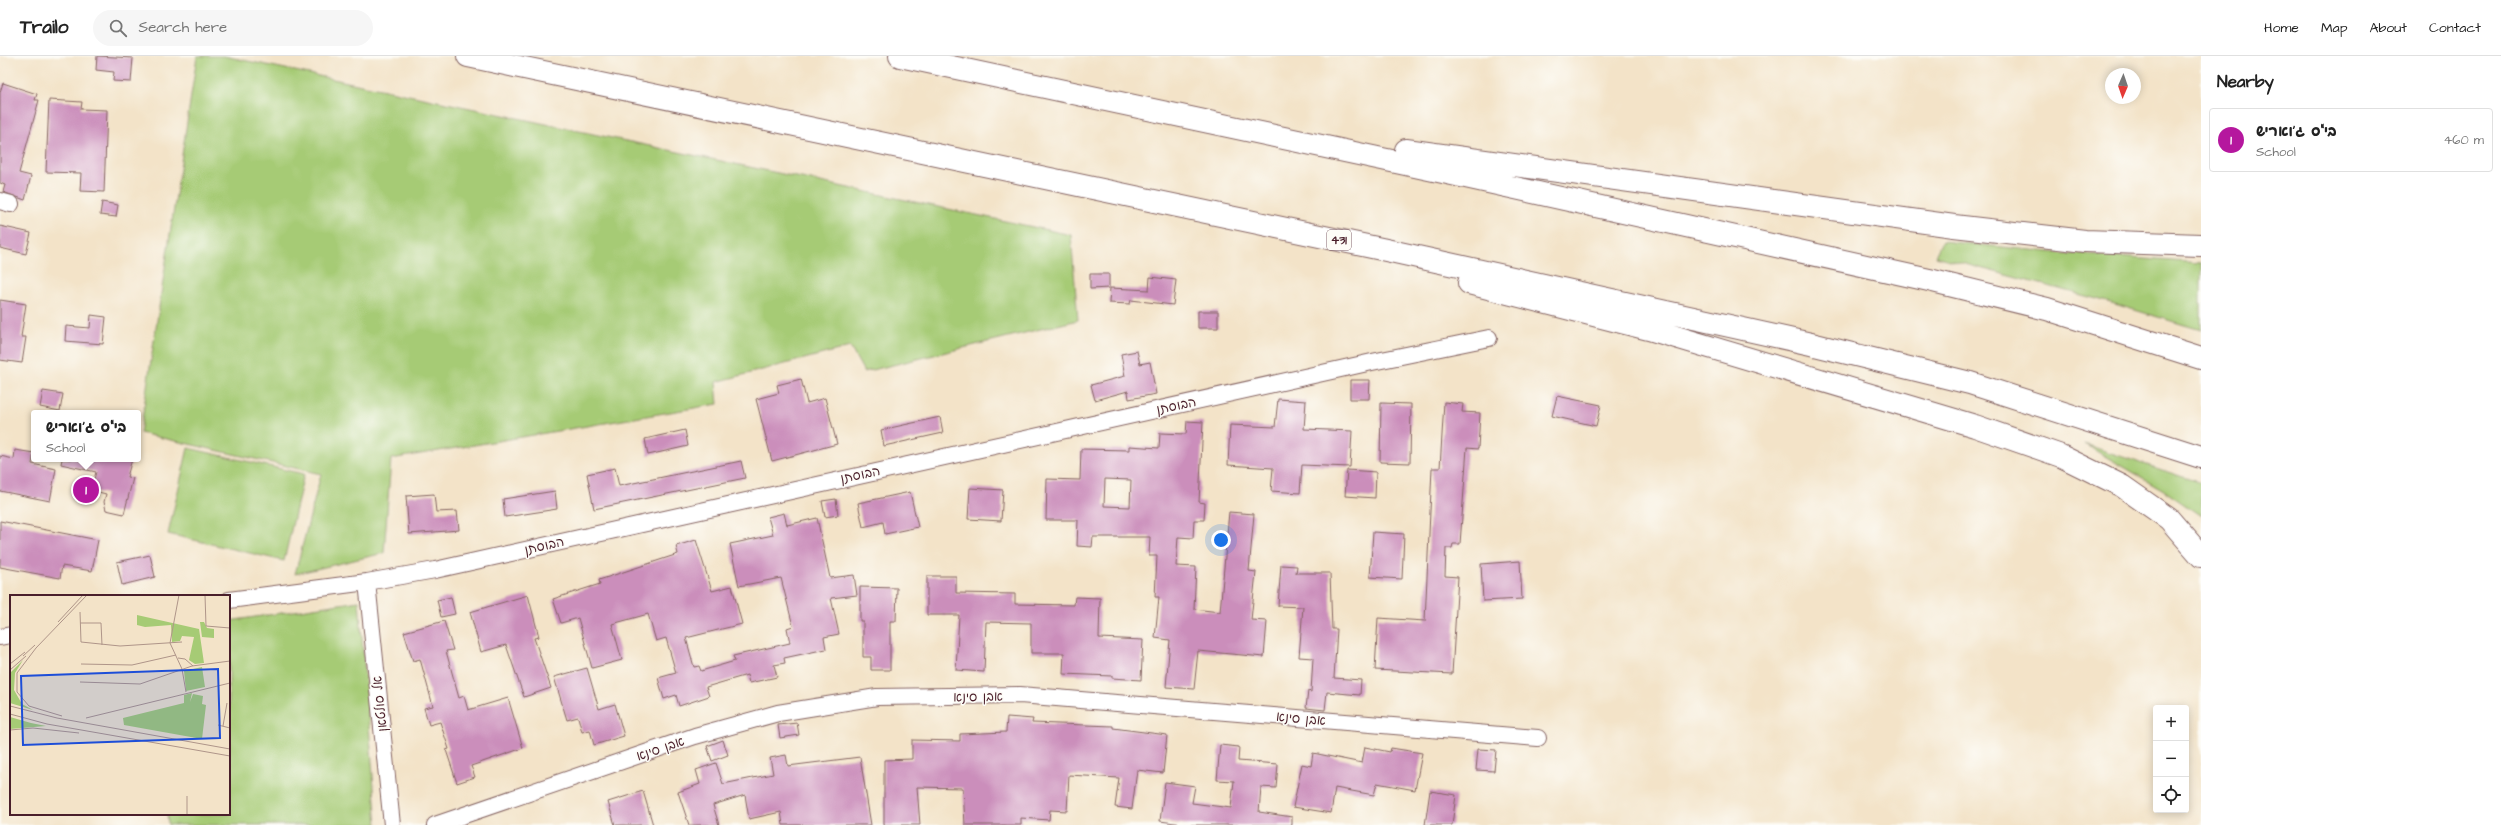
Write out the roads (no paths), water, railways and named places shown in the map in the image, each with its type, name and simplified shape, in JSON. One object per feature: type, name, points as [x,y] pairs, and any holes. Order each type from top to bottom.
[{"type":"highway","name":"431","points":[[468,56],[1401,253],[1811,344],[1977,385],[2201,457]]},
{"type":"highway","points":[[900,56],[1235,127],[1929,280],[2047,310],[2201,358]]},
{"type":"highway","points":[[1235,127],[1954,226],[2085,241],[2201,245]]},
{"type":"highway","points":[[1125,195],[1648,329],[1975,426],[2061,456],[2122,486],[2169,519],[2201,556]]},
{"type":"street","name":"הבוסתן","points":[[230,600],[367,582],[435,570],[1364,363],[1489,338]]},
{"type":"street","name":"אל סולטאן","points":[[367,582],[392,825]]},
{"type":"street","points":[[0,637],[10,635]]},
{"type":"street","name":"אבן סינא","points":[[435,825],[695,736],[778,713],[877,698],[1020,695],[1538,738]]},
{"type":"place","name":"בי\"ס ג'ואריש","points":[[86,490]]}]
